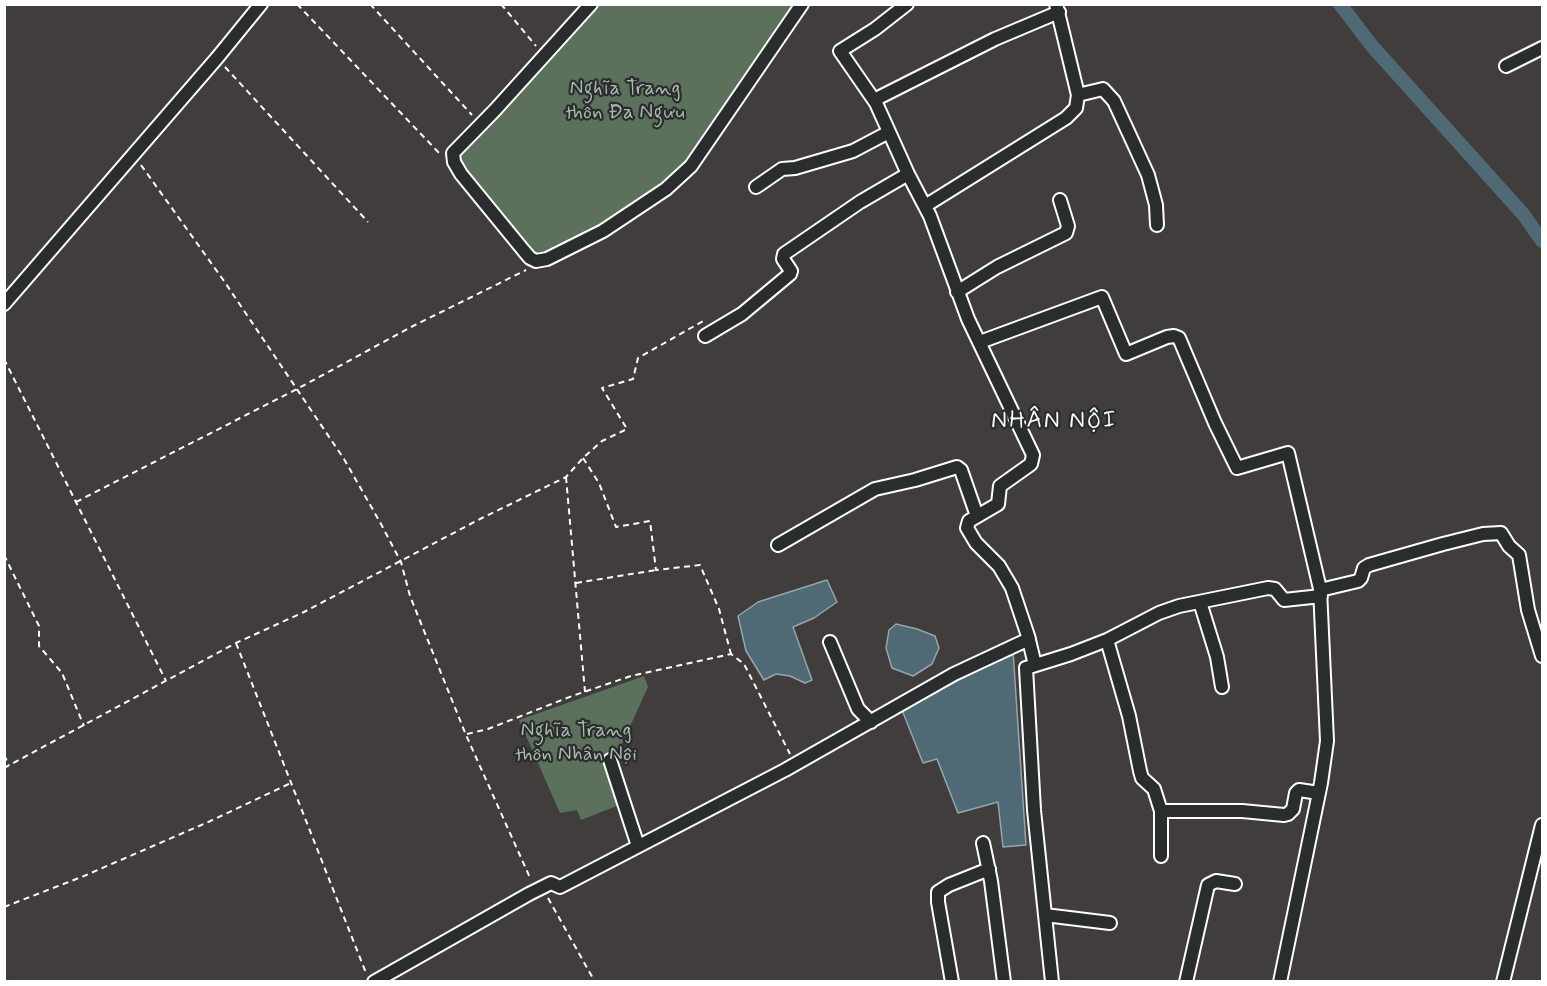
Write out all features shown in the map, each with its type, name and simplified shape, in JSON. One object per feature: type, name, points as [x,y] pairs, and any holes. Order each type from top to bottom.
[{"type":"street","points":[[4,304],[261,4]]},
{"type":"street","points":[[591,4],[453,153],[454,162],[461,174],[530,258],[536,261],[547,259],[603,231],[666,189],[691,166],[802,4]]},
{"type":"street","points":[[907,4],[875,29],[840,51],[874,100],[925,206],[957,292],[995,379],[1031,449],[1033,458],[1029,466],[1001,484],[998,504],[968,523],[968,532],[1005,574],[1029,639],[1035,665]]},
{"type":"street","points":[[874,100],[1058,8],[1078,95],[1076,108],[1066,118],[925,206]]},
{"type":"street","points":[[1506,66],[1542,48]]},
{"type":"street","points":[[1078,95],[1103,89],[1114,101],[1148,175],[1156,205],[1156,225]]},
{"type":"street","points":[[756,187],[784,168],[795,168],[853,151],[889,132]]},
{"type":"street","points":[[705,336],[742,314],[790,274],[783,259],[784,254],[860,202],[908,174]]},
{"type":"street","points":[[957,292],[996,267],[1066,234],[1068,226],[1060,200]]},
{"type":"street","points":[[980,342],[1102,297],[1126,354],[1167,337],[1179,338],[1237,468],[1288,453],[1321,593],[1327,741],[1319,793],[1280,981]]},
{"type":"street","points":[[778,545],[875,489],[957,467],[961,470],[977,516]]},
{"type":"street","points":[[1052,981],[1034,810],[1024,674],[1026,667],[1062,657],[1107,640],[1159,613],[1268,588],[1275,589],[1284,600],[1321,593],[1358,581],[1364,568],[1370,565],[1483,534],[1501,533],[1509,546],[1519,555],[1528,610],[1542,656]]},
{"type":"street","points":[[1200,602],[1217,657],[1222,687]]},
{"type":"street","points":[[374,981],[539,889],[551,883],[560,887],[795,764],[954,675],[1029,639]]},
{"type":"street","points":[[1107,640],[1130,716],[1140,771],[1143,778],[1153,788],[1161,811],[1161,856]]},
{"type":"street","points":[[830,642],[858,709],[871,722]]},
{"type":"street","points":[[610,760],[638,846]]},
{"type":"street","points":[[1161,811],[1242,811],[1284,815],[1293,809],[1296,793],[1299,790],[1319,793]]},
{"type":"street","points":[[1503,981],[1542,825]]},
{"type":"street","points":[[983,843],[989,869],[1004,981]]},
{"type":"street","points":[[952,981],[938,892],[949,885],[989,869]]},
{"type":"street","points":[[1186,981],[1208,885],[1216,881],[1235,884]]},
{"type":"street","points":[[1045,915],[1110,923]]},
{"type":"path","points":[[297,4],[444,158]]},
{"type":"path","points":[[370,4],[481,125]]},
{"type":"path","points":[[501,4],[544,56]]},
{"type":"path","points":[[217,58],[368,222]]},
{"type":"path","points":[[134,155],[224,280],[344,459],[401,562],[410,596],[466,735],[539,889],[595,981]]},
{"type":"path","points":[[76,502],[297,389],[412,326],[535,266],[536,261]]},
{"type":"path","points":[[4,768],[236,643],[304,612],[566,477],[602,441],[627,429],[602,388],[633,378],[638,357],[708,319]]},
{"type":"path","points":[[4,359],[167,682]]},
{"type":"path","points":[[583,458],[599,483],[616,526],[650,521],[656,570]]},
{"type":"path","points":[[566,477],[585,692]]},
{"type":"path","points":[[4,555],[39,626],[39,646],[62,673],[84,726]]},
{"type":"path","points":[[575,583],[700,565],[719,609],[731,654],[744,664],[795,764]]},
{"type":"path","points":[[236,643],[369,981]]},
{"type":"path","points":[[466,735],[631,676],[731,654]]},
{"type":"path","points":[[4,755],[9,765]]},
{"type":"path","points":[[4,907],[114,863],[291,783]]},
{"type":"green space","name":"Nghĩa Trang thôn Đa Ngưu","points":[[591,5],[802,5],[691,166],[603,231],[536,261],[461,174],[453,153]]},
{"type":"green space","name":"Nghĩa Trang thôn Nhân Nội","points":[[644,676],[648,687],[616,757],[627,802],[581,820],[577,810],[560,813],[519,720]]},
{"type":"water","points":[[827,580],[837,602],[814,618],[793,627],[812,680],[805,683],[790,676],[776,674],[764,680],[746,651],[738,616],[758,602]]},
{"type":"water","points":[[896,624],[935,636],[939,648],[932,664],[913,676],[892,668],[886,648],[889,630]]},
{"type":"water","points":[[1013,651],[1026,845],[1003,847],[998,802],[958,813],[937,759],[923,763],[902,710]]},
{"type":"waterway","points":[[1340,4],[1372,46],[1523,214],[1542,241]]},
{"type":"district","name":"NHÂN NỘI","points":[[1054,422]]}]
